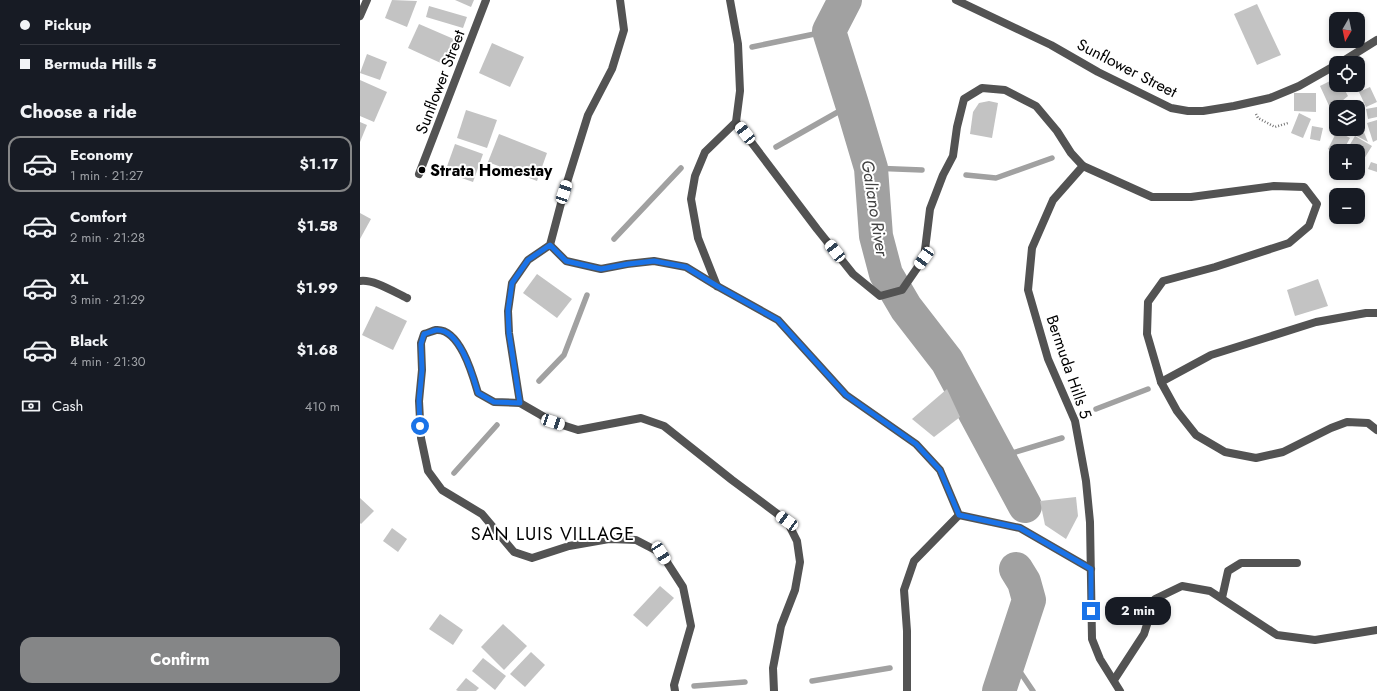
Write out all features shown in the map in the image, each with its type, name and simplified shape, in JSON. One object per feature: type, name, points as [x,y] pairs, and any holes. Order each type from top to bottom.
[{"type":"street","points":[[360,16],[367,0]]},
{"type":"street","name":"Sunflower Street","points":[[419,174],[486,0]]},
{"type":"street","points":[[520,403],[509,333],[508,311],[512,283],[528,260],[550,245],[564,192],[588,115],[612,69],[624,30],[620,0]]},
{"type":"street","points":[[717,286],[698,238],[691,199],[695,176],[705,152],[736,122],[740,92],[738,44],[730,0]]},
{"type":"street","name":"Sunflower Street","points":[[956,0],[1050,45],[1098,72],[1171,108],[1188,111],[1203,111],[1270,98],[1299,86],[1329,69]]},
{"type":"street","points":[[1351,56],[1377,40]]},
{"type":"street","points":[[736,122],[853,274],[880,296],[902,290],[924,258],[930,209],[953,156],[957,126],[964,99],[982,88],[1005,90],[1036,106],[1058,131],[1071,153],[1083,166],[1152,197],[1191,197],[1274,186],[1304,187],[1316,204],[1309,226],[1288,243],[1215,267],[1163,281],[1148,302],[1147,334],[1160,382],[1177,411],[1196,434],[1225,452],[1256,458],[1283,452],[1331,428],[1347,422],[1368,423],[1377,430]]},
{"type":"street","name":"Bermuda Hills 5","points":[[1083,166],[1053,200],[1032,248],[1028,290],[1048,359],[1075,421],[1086,481],[1090,522],[1092,639],[1100,659],[1120,691]]},
{"type":"street","points":[[550,245],[566,261],[601,269],[654,261],[686,267],[778,320],[846,395],[916,444],[940,470],[959,515]]},
{"type":"street","points":[[360,281],[365,280],[379,285],[407,298]]},
{"type":"street","points":[[1160,382],[1211,355],[1316,322],[1366,313],[1377,313]]},
{"type":"street","points":[[674,691],[674,685],[691,626],[683,587],[661,553],[636,540],[609,539],[569,546],[532,558],[514,552],[482,514],[442,490],[437,483],[428,470],[421,438],[419,401],[422,370],[421,344],[424,334],[437,330],[446,333],[457,342],[469,366],[478,393],[494,402],[520,403],[553,422],[578,430],[641,418],[664,426],[787,521],[797,541],[800,562],[795,590],[781,626],[773,668],[773,690]]},
{"type":"street","points":[[959,515],[1020,528],[1091,569]]},
{"type":"street","points":[[908,691],[907,631],[904,590],[914,561],[959,515]]},
{"type":"street","points":[[1222,598],[1228,571],[1241,563],[1297,562]]},
{"type":"street","points":[[1114,680],[1144,634],[1155,598],[1182,586],[1210,591],[1277,635],[1315,640],[1377,630]]},
{"type":"path","points":[[1252,102],[1258,118],[1275,127],[1288,123]]},
{"type":"building","points":[[392,0],[417,1],[407,27],[385,18]]},
{"type":"building","points":[[455,0],[474,0],[471,7]]},
{"type":"building","points":[[1257,4],[1281,55],[1257,65],[1234,14]]},
{"type":"building","points":[[429,6],[467,17],[463,28],[426,17]]},
{"type":"building","points":[[419,24],[456,40],[445,65],[408,48]]},
{"type":"building","points":[[492,43],[524,57],[510,87],[479,73]]},
{"type":"building","points":[[367,54],[387,62],[380,80],[360,73]]},
{"type":"building","points":[[360,80],[387,92],[374,122],[360,116]]},
{"type":"building","points":[[1329,82],[1329,92],[1346,92],[1348,96],[1343,100],[1329,100],[1329,106],[1320,86]]},
{"type":"building","points":[[1370,87],[1377,102],[1366,107],[1365,100],[1363,100],[1359,92],[1365,92],[1365,89]]},
{"type":"building","points":[[1294,93],[1316,93],[1316,112],[1294,111]]},
{"type":"building","points":[[989,101],[998,103],[992,138],[970,134],[973,112],[979,103]]},
{"type":"building","points":[[1377,107],[1377,117],[1368,119],[1366,109]]},
{"type":"building","points":[[466,110],[497,120],[487,148],[457,138]]},
{"type":"building","points":[[1299,113],[1311,119],[1303,138],[1291,133]]},
{"type":"building","points":[[1377,120],[1377,140],[1373,142],[1367,123]]},
{"type":"building","points":[[360,122],[367,125],[360,142]]},
{"type":"building","points":[[1312,126],[1323,128],[1320,141],[1310,139]]},
{"type":"building","points":[[499,134],[547,153],[537,181],[488,162]]},
{"type":"building","points":[[1365,135],[1368,142],[1357,136]]},
{"type":"building","points":[[1334,136],[1346,136],[1350,138],[1347,144],[1330,144]]},
{"type":"building","points":[[1355,136],[1372,146],[1365,157],[1365,144],[1350,144]]},
{"type":"building","points":[[455,144],[483,154],[473,182],[445,172]]},
{"type":"building","points":[[1371,162],[1377,164],[1377,172],[1368,169]]},
{"type":"building","points":[[360,213],[371,219],[360,239]]},
{"type":"building","points":[[537,274],[572,299],[557,318],[523,293]]},
{"type":"building","points":[[1318,279],[1328,306],[1295,316],[1287,290]]},
{"type":"building","points":[[376,306],[407,321],[393,350],[362,335]]},
{"type":"building","points":[[947,389],[960,417],[934,437],[912,419]]},
{"type":"building","points":[[1076,497],[1078,516],[1066,539],[1045,525],[1040,501]]},
{"type":"building","points":[[360,498],[374,511],[361,524],[360,523]]},
{"type":"building","points":[[392,528],[407,539],[398,552],[383,541]]},
{"type":"building","points":[[660,586],[674,598],[647,627],[633,615]]},
{"type":"building","points":[[440,614],[463,630],[453,645],[429,629]]},
{"type":"building","points":[[503,624],[527,646],[504,670],[481,647]]},
{"type":"building","points":[[531,652],[545,665],[525,687],[510,674]]},
{"type":"building","points":[[483,658],[506,676],[495,690],[472,671]]},
{"type":"building","points":[[466,678],[479,688],[476,691],[456,690]]},
{"type":"waterway","name":"Galiano River","points":[[845,0],[829,31],[871,168],[876,236],[886,274],[906,308],[947,361],[1025,506]]},
{"type":"waterway","points":[[752,47],[829,31]]},
{"type":"waterway","points":[[776,147],[852,104]]},
{"type":"waterway","points":[[966,175],[996,178],[1052,158]]},
{"type":"waterway","points":[[614,239],[681,168]]},
{"type":"waterway","points":[[871,168],[922,170]]},
{"type":"waterway","points":[[539,381],[564,355],[587,295]]},
{"type":"waterway","points":[[1096,409],[1148,389]]},
{"type":"waterway","points":[[454,473],[497,425]]},
{"type":"waterway","points":[[999,457],[1062,438]]},
{"type":"waterway","name":"Galiano River","points":[[999,691],[1029,600],[1024,582],[1016,569]]},
{"type":"waterway","points":[[1010,657],[1033,691]]},
{"type":"waterway","points":[[812,681],[890,668]]},
{"type":"waterway","points":[[694,686],[745,682]]},
{"type":"place","name":"Strata Homestay","points":[[422,170]]},
{"type":"district","name":"SAN LUIS VILLAGE","points":[[553,534]]},
{"type":"route","points":[[420,426],[419,401],[422,370],[421,344],[424,334],[437,330],[446,333],[457,342],[469,366],[478,393],[494,402],[520,403],[509,333],[508,311],[512,283],[528,260],[550,245],[566,261],[601,269],[654,261],[686,267],[778,320],[846,395],[916,444],[940,470],[959,515],[1020,528],[1091,569],[1091,611]]}]
